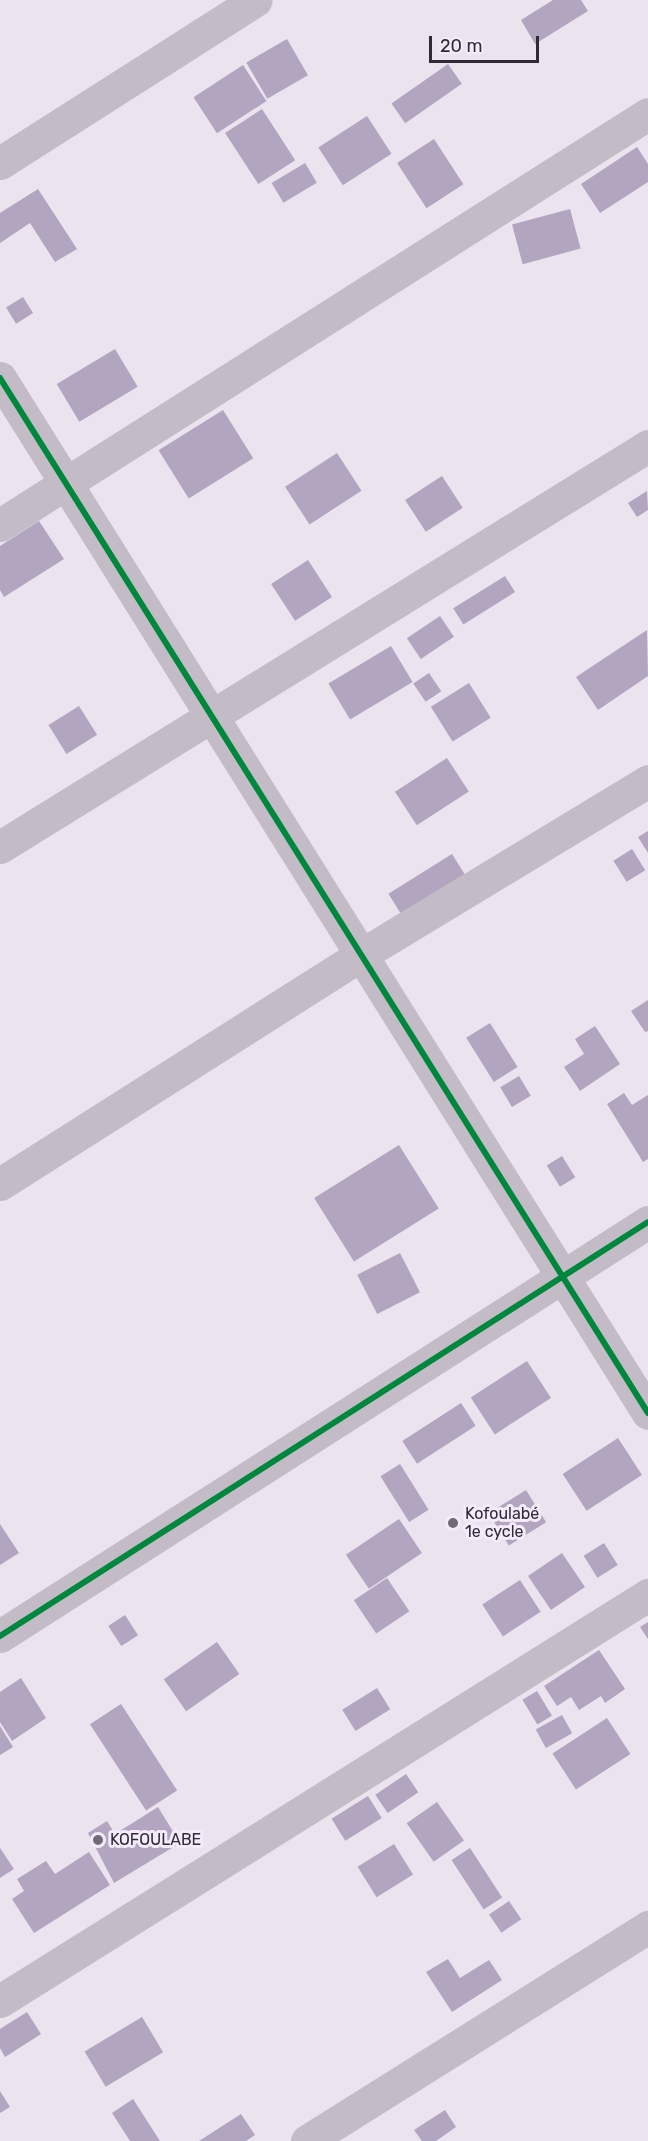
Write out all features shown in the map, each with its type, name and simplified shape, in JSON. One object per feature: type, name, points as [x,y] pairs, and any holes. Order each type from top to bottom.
[{"type":"street","points":[[0,163],[256,0]]},
{"type":"street","points":[[0,525],[648,114]]},
{"type":"street","points":[[0,378],[648,1413]]},
{"type":"street","points":[[0,847],[648,446]]},
{"type":"street","points":[[0,1184],[361,955],[648,781]]},
{"type":"street","points":[[0,1636],[648,1222]]},
{"type":"street","points":[[0,2001],[648,1595]]},
{"type":"street","points":[[307,2141],[648,1927]]},
{"type":"building","points":[[553,0],[581,0],[588,11],[535,44],[521,20]]},
{"type":"building","points":[[287,39],[308,75],[267,99],[246,63]]},
{"type":"building","points":[[448,64],[462,84],[405,123],[391,104]]},
{"type":"building","points":[[243,65],[266,101],[217,133],[194,97]]},
{"type":"building","points":[[262,109],[295,160],[258,184],[225,133]]},
{"type":"building","points":[[367,116],[392,154],[343,185],[318,148]]},
{"type":"building","points":[[434,139],[463,184],[427,208],[397,163]]},
{"type":"building","points":[[637,147],[648,164],[648,182],[600,213],[581,184]]},
{"type":"building","points":[[305,163],[317,183],[283,203],[272,183]]},
{"type":"building","points":[[38,189],[77,249],[55,262],[30,223],[0,243],[0,213]]},
{"type":"building","points":[[570,209],[581,249],[523,264],[512,225]]},
{"type":"building","points":[[23,297],[33,313],[16,324],[6,308]]},
{"type":"building","points":[[115,349],[138,387],[79,422],[57,384]]},
{"type":"building","points":[[223,410],[253,458],[189,499],[159,450]]},
{"type":"building","points":[[337,453],[362,491],[310,525],[285,487]]},
{"type":"building","points":[[442,476],[463,508],[426,532],[405,500]]},
{"type":"building","points":[[647,491],[648,510],[637,517],[628,503]]},
{"type":"building","points":[[39,521],[64,559],[4,597],[0,590],[0,546]]},
{"type":"building","points":[[308,560],[332,597],[295,621],[271,584]]},
{"type":"building","points":[[505,576],[515,592],[463,624],[453,608]]},
{"type":"building","points":[[440,616],[454,637],[421,659],[407,638]]},
{"type":"building","points":[[647,630],[648,676],[598,710],[576,677]]},
{"type":"building","points":[[391,646],[413,682],[350,720],[328,684]]},
{"type":"building","points":[[429,673],[441,691],[426,702],[413,684]]},
{"type":"building","points":[[469,683],[491,718],[453,742],[431,707]]},
{"type":"building","points":[[79,706],[97,735],[66,754],[48,725]]},
{"type":"building","points":[[447,758],[469,792],[417,825],[395,792]]},
{"type":"building","points":[[648,831],[648,853],[638,837]]},
{"type":"building","points":[[632,849],[645,870],[627,882],[613,861]]},
{"type":"building","points":[[452,854],[466,876],[402,916],[388,894]]},
{"type":"building","points":[[648,1000],[648,1031],[645,1032],[631,1011]]},
{"type":"building","points":[[490,1023],[518,1067],[494,1082],[466,1038]]},
{"type":"building","points":[[595,1026],[620,1064],[580,1091],[564,1067],[584,1054],[575,1039]]},
{"type":"building","points":[[519,1076],[531,1096],[512,1107],[500,1087]]},
{"type":"building","points":[[624,1093],[632,1105],[648,1095],[648,1159],[643,1162],[607,1104]]},
{"type":"building","points":[[399,1145],[439,1209],[354,1262],[314,1198]]},
{"type":"building","points":[[562,1156],[575,1177],[560,1187],[547,1166]]},
{"type":"building","points":[[400,1253],[420,1292],[377,1314],[357,1275]]},
{"type":"building","points":[[527,1361],[551,1398],[495,1434],[471,1397]]},
{"type":"building","points":[[461,1403],[476,1426],[417,1464],[402,1441]]},
{"type":"building","points":[[618,1438],[642,1475],[587,1511],[563,1474]]},
{"type":"building","points":[[400,1464],[429,1510],[409,1522],[380,1476]]},
{"type":"building","points":[[526,1490],[546,1522],[509,1546],[489,1513]]},
{"type":"building","points":[[399,1519],[422,1553],[369,1589],[346,1555]]},
{"type":"building","points":[[0,1524],[19,1553],[0,1565]]},
{"type":"building","points":[[604,1543],[618,1565],[597,1578],[584,1556]]},
{"type":"building","points":[[562,1553],[585,1587],[551,1610],[528,1576]]},
{"type":"building","points":[[387,1578],[409,1611],[376,1634],[354,1600]]},
{"type":"building","points":[[520,1580],[541,1612],[503,1636],[482,1605]]},
{"type":"building","points":[[125,1615],[138,1635],[121,1646],[108,1626]]},
{"type":"building","points":[[648,1622],[648,1639],[640,1627]]},
{"type":"building","points":[[217,1642],[239,1674],[186,1711],[164,1679]]},
{"type":"building","points":[[599,1650],[625,1689],[605,1703],[601,1696],[579,1710],[571,1697],[557,1706],[544,1686]]},
{"type":"building","points":[[21,1678],[46,1718],[12,1741],[0,1722],[0,1692]]},
{"type":"building","points":[[377,1688],[390,1709],[355,1731],[342,1710]]},
{"type":"building","points":[[537,1691],[552,1716],[537,1725],[522,1700]]},
{"type":"building","points":[[121,1704],[177,1790],[146,1811],[90,1724]]},
{"type":"building","points":[[562,1715],[572,1733],[546,1748],[536,1730]]},
{"type":"building","points":[[607,1718],[630,1754],[576,1789],[552,1753]]},
{"type":"building","points":[[0,1726],[13,1747],[0,1755]]},
{"type":"building","points":[[406,1774],[418,1792],[388,1813],[375,1795]]},
{"type":"building","points":[[368,1796],[382,1818],[345,1841],[332,1819]]},
{"type":"building","points":[[437,1802],[464,1841],[434,1862],[407,1823]]},
{"type":"building","points":[[158,1807],[180,1843],[114,1883],[88,1833],[107,1821],[115,1834]]},
{"type":"building","points":[[394,1844],[413,1875],[377,1897],[358,1867]]},
{"type":"building","points":[[0,1848],[14,1869],[0,1878]]},
{"type":"building","points":[[470,1848],[502,1897],[484,1909],[452,1860]]},
{"type":"building","points":[[89,1852],[110,1885],[34,1933],[12,1899],[24,1891],[17,1879],[46,1861],[55,1874]]},
{"type":"building","points":[[509,1901],[521,1919],[501,1933],[489,1914]]},
{"type":"building","points":[[448,1959],[460,1978],[489,1960],[502,1980],[452,2012],[426,1972]]},
{"type":"building","points":[[27,2012],[41,2034],[5,2057],[0,2048],[0,2029]]},
{"type":"building","points":[[142,2017],[163,2052],[106,2087],[85,2052]]},
{"type":"building","points":[[0,2091],[10,2107],[0,2113]]},
{"type":"building","points":[[133,2099],[160,2141],[130,2141],[112,2113]]},
{"type":"building","points":[[445,2110],[456,2127],[436,2141],[422,2141],[414,2130]]},
{"type":"building","points":[[241,2114],[255,2135],[246,2141],[199,2141]]},
{"type":"cycle path","points":[[0,378],[648,1413]]},
{"type":"cycle path","points":[[0,1636],[648,1222]]},
{"type":"place","name":"Kofoulabé 1e cycle","points":[[453,1523]]},
{"type":"place","name":"KOFOULABE","points":[[98,1840]]}]
